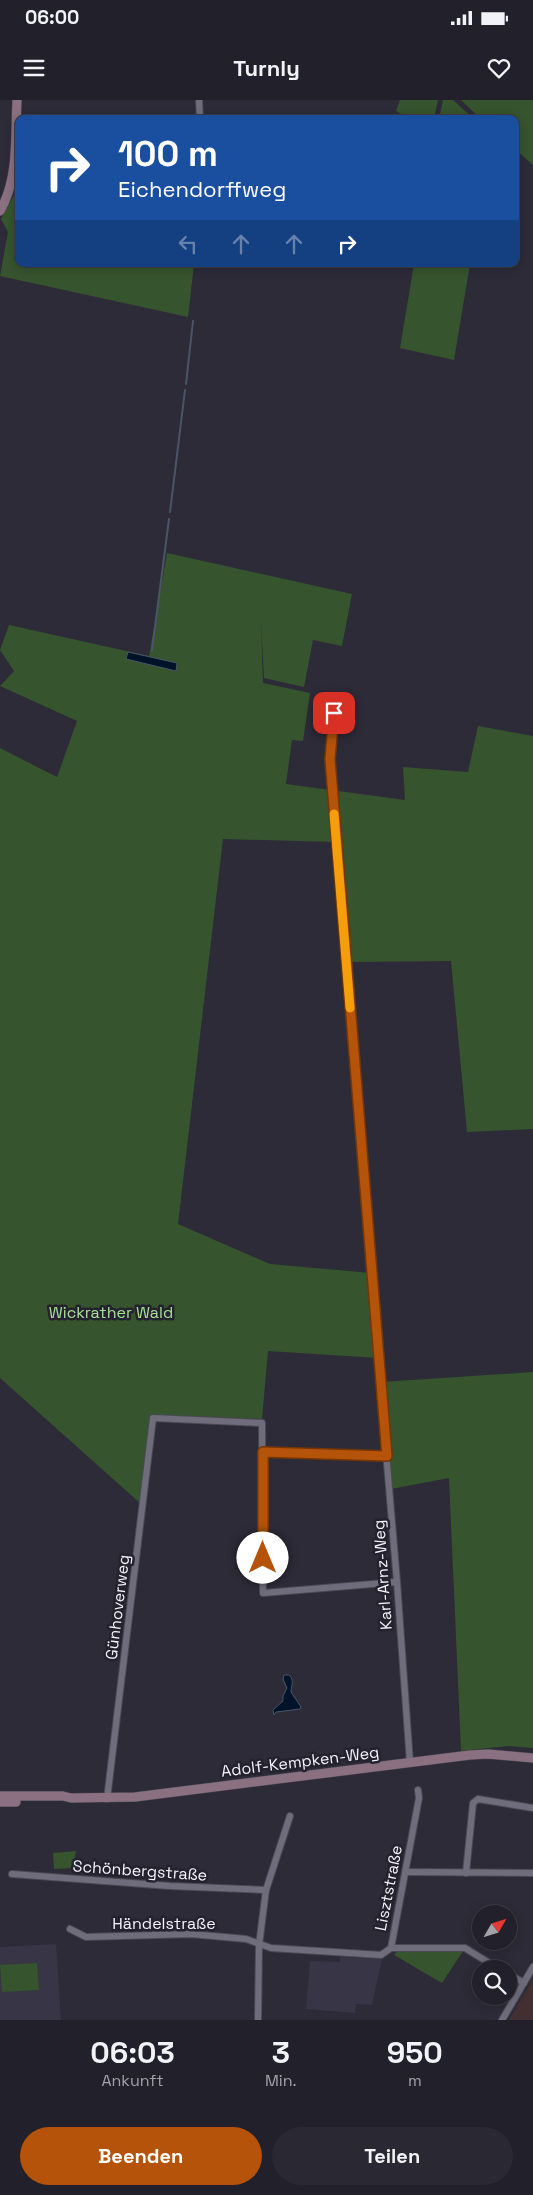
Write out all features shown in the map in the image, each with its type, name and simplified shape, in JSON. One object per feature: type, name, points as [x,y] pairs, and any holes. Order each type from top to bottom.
[{"type":"main road","points":[[16,115],[17,100]]},
{"type":"main road","points":[[0,211],[7,199],[14,170],[15,147]]},
{"type":"main road","name":"Adolf-Kempken-Weg","points":[[0,1796],[135,1798],[488,1754],[533,1758]]},
{"type":"main road","name":"Adolf-Kempken-Weg","points":[[0,1802],[62,1802],[71,1798]]},
{"type":"street","points":[[199,100],[200,115]]},
{"type":"street","name":"Karl-Arnz-Weg","points":[[337,698],[330,759],[410,1763]]},
{"type":"street","name":"Günhoverweg","points":[[107,1799],[153,1418],[262,1423],[263,1452]]},
{"type":"street","points":[[387,1456],[263,1452],[263,1593],[397,1582]]},
{"type":"street","name":"Lisztstraße","points":[[259,1945],[271,1948],[381,1955],[391,1948],[419,1798],[418,1790]]},
{"type":"street","points":[[466,1873],[473,1803],[478,1799],[533,1808]]},
{"type":"street","points":[[258,2020],[259,1945],[266,1890],[290,1816]]},
{"type":"street","points":[[406,1872],[533,1873]]},
{"type":"street","name":"Schönbergstraße","points":[[12,1874],[170,1886],[266,1890]]},
{"type":"street","name":"Händelstraße","points":[[70,1929],[86,1937],[191,1934],[246,1939],[259,1945]]},
{"type":"street","points":[[391,1948],[465,1948],[484,1960]]},
{"type":"street","points":[[502,2020],[533,1967]]},
{"type":"street","points":[[517,1979],[524,1983]]},
{"type":"shaded area","points":[[56,1944],[61,2020],[0,2020],[0,1947]]},
{"type":"shaded area","points":[[340,1957],[382,1959],[372,2005],[356,2004],[355,2013],[306,2009],[310,1961],[340,1962]]},
{"type":"shaded area","points":[[533,1979],[533,2020],[509,2020]]},
{"type":"green space","points":[[400,100],[438,100],[435,115],[403,115],[396,111]]},
{"type":"green space","points":[[443,100],[453,100],[470,115],[440,115]]},
{"type":"green space","points":[[461,100],[533,100],[533,165],[519,153],[519,115],[477,115]]},
{"type":"green space","points":[[15,191],[15,267],[194,267],[188,317],[0,276],[8,232],[1,219]]},
{"type":"green space","points":[[414,267],[470,267],[454,360],[400,348]]},
{"type":"green space","name":"Wickrather Wald","points":[[167,553],[352,594],[342,646],[313,640],[304,687],[264,678],[261,622],[263,683],[310,693],[303,741],[292,740],[286,784],[405,800],[403,767],[468,772],[478,726],[533,736],[533,1129],[467,1132],[451,961],[348,962],[335,842],[223,839],[178,1224],[270,1264],[371,1273],[378,1358],[268,1351],[262,1419],[151,1415],[141,1504],[0,1378],[0,748],[57,777],[77,721],[0,686],[14,671],[0,650],[9,625],[149,656]]},
{"type":"green space","points":[[533,1372],[533,1748],[509,1746],[461,1751],[449,1478],[391,1489],[381,1382]]},
{"type":"green space","points":[[76,1851],[73,1868],[54,1869],[53,1853]]},
{"type":"green space","points":[[397,1951],[463,1951],[442,1983],[394,1955]]},
{"type":"green space","points":[[37,1963],[39,1990],[2,1992],[0,1965]]},
{"type":"water","points":[[128,652],[177,663],[176,671],[126,659]]},
{"type":"water","points":[[284,1675],[291,1677],[291,1692],[301,1707],[300,1709],[276,1712],[274,1715],[273,1710],[283,1701],[287,1688],[283,1679]]},
{"type":"waterway","points":[[186,384],[193,321]]},
{"type":"waterway","points":[[170,512],[185,390]]},
{"type":"waterway","points":[[152,650],[169,519]]},
{"type":"slow traffic","points":[[334,814],[350,1008]]},
{"type":"route","points":[[263,1558],[263,1452],[387,1456],[330,759],[334,713]]}]
